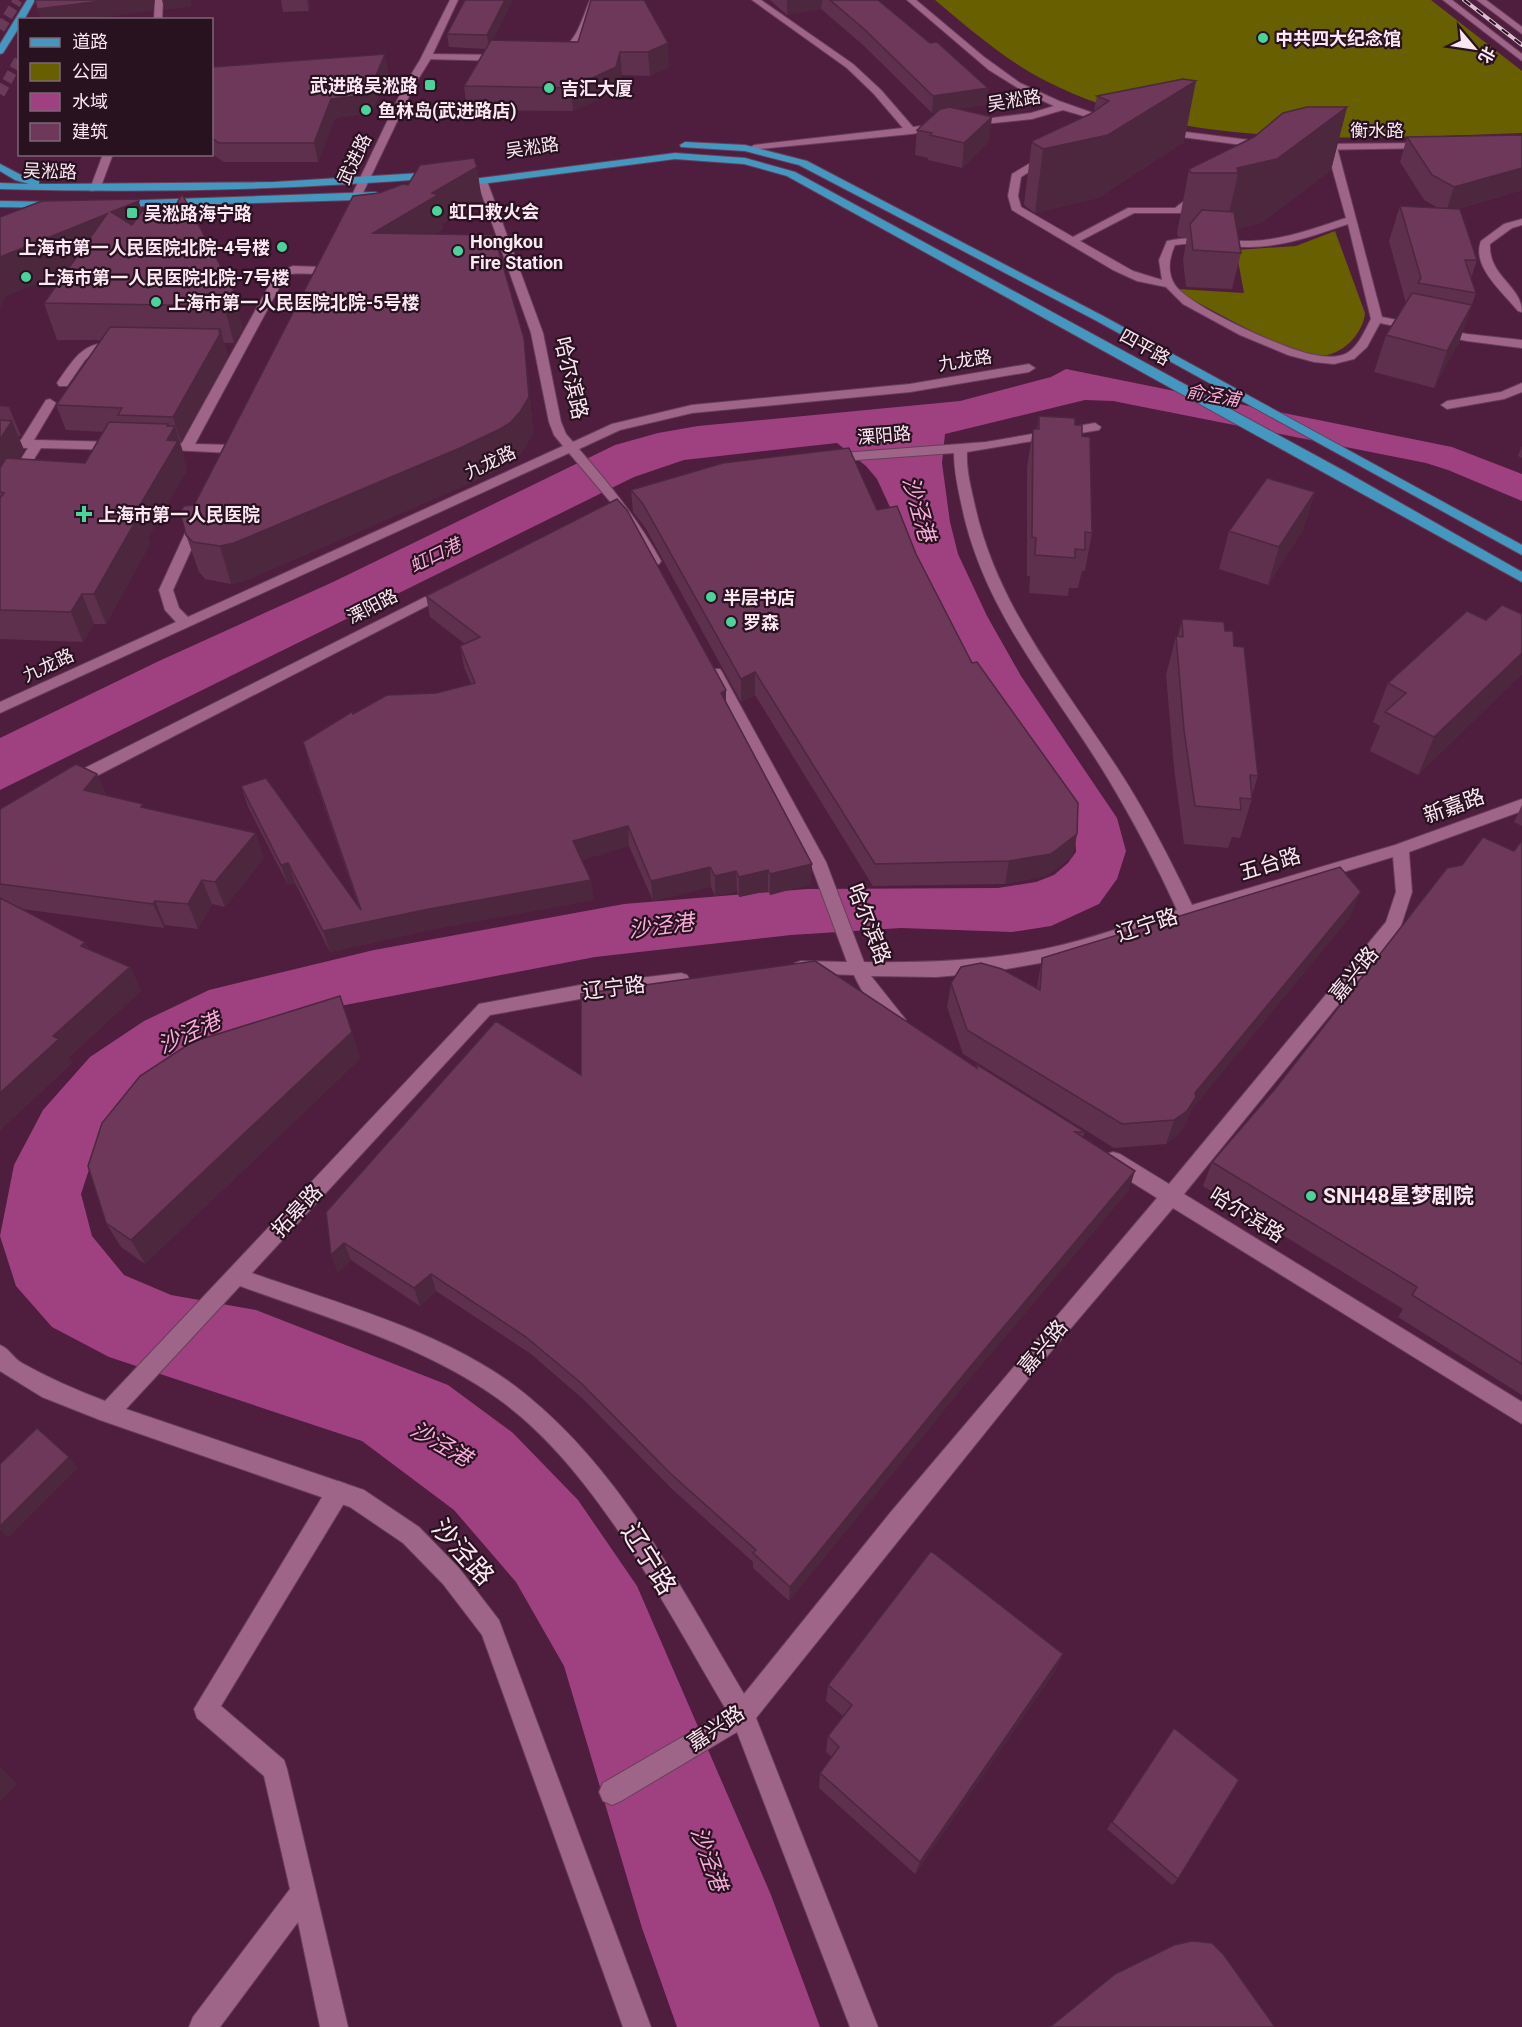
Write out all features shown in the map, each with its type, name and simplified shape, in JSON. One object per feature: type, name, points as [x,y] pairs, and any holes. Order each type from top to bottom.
[{"type":"main road","points":[[20,18],[31,0]]},
{"type":"main road","points":[[0,51],[18,21]]},
{"type":"main road","name":"吴淞路","points":[[0,186],[96,189],[361,182],[480,170],[678,145],[722,144],[754,148]]},
{"type":"main road","name":"四平路","points":[[754,148],[803,163],[869,196],[1522,551]]},
{"type":"main road","name":"吴淞路","points":[[447,186],[675,156],[745,161]]},
{"type":"main road","name":"四平路","points":[[745,161],[791,174],[1266,434],[1522,578]]},
{"type":"main road","points":[[0,167],[30,181],[75,189]]},
{"type":"main road","points":[[106,204],[353,202],[390,193]]},
{"type":"main road","name":"吴淞路","points":[[0,204],[72,204]]},
{"type":"street","points":[[158,18],[159,0]]},
{"type":"street","name":"武进路","points":[[353,202],[454,0]]},
{"type":"street","points":[[548,57],[565,53],[574,47],[594,0]]},
{"type":"street","points":[[756,0],[781,20],[796,26],[848,64],[880,94],[911,131]]},
{"type":"street","points":[[911,0],[1005,77],[1065,106],[1121,123],[1100,134]]},
{"type":"street","points":[[1447,0],[1517,50],[1522,58]]},
{"type":"street","points":[[1481,0],[1522,31]]},
{"type":"street","points":[[427,57],[518,57]]},
{"type":"street","name":"吴淞路","points":[[754,148],[1032,116],[1065,106]]},
{"type":"street","points":[[1150,130],[1232,147],[1279,146]]},
{"type":"street","name":"衡水路","points":[[1301,147],[1440,146]]},
{"type":"street","points":[[1332,147],[1352,219],[1377,319],[1364,342],[1350,357],[1328,361],[1310,360],[1288,352],[1187,302],[1173,294],[1167,284],[1164,254],[1171,243],[1189,239],[1248,244],[1280,242],[1352,219]]},
{"type":"street","points":[[1057,152],[1016,176],[1013,196],[1016,208],[1037,223],[1073,241],[1130,276],[1153,283],[1167,284]]},
{"type":"street","points":[[96,189],[107,156]]},
{"type":"street","name":"哈尔滨路","points":[[482,181],[537,333],[555,422],[569,448],[618,498],[659,569]]},
{"type":"street","points":[[1073,241],[1132,210],[1177,211],[1209,187]]},
{"type":"street","points":[[1522,222],[1508,226],[1485,243],[1483,253],[1486,266],[1522,309]]},
{"type":"street","points":[[186,448],[235,349],[282,273],[293,269],[321,270]]},
{"type":"street","points":[[1377,319],[1436,332],[1500,343],[1522,344]]},
{"type":"street","points":[[63,383],[90,347],[139,346]]},
{"type":"street","name":"九龙路","points":[[0,708],[616,427],[692,409],[910,388],[1029,368]]},
{"type":"street","points":[[1447,405],[1504,394],[1522,387]]},
{"type":"street","points":[[0,502],[50,403]]},
{"type":"street","name":"溧阳路","points":[[812,459],[961,449],[1009,443],[1057,431],[1095,428]]},
{"type":"street","points":[[0,443],[129,446]]},
{"type":"street","points":[[163,447],[231,449]]},
{"type":"street","name":"辽宁路","points":[[783,970],[825,967],[936,970],[1018,962],[1085,945],[1186,913],[1139,817],[1006,611],[989,577],[973,532],[961,471],[961,449]]},
{"type":"street","points":[[601,511],[618,498]]},
{"type":"street","points":[[186,623],[171,610],[166,590],[172,572],[202,510]]},
{"type":"street","name":"溧阳路","points":[[53,792],[457,585]]},
{"type":"street","name":"哈尔滨路","points":[[710,663],[818,861],[831,891],[856,969],[882,1006],[915,1036]]},
{"type":"street","name":"新嘉路","points":[[1401,849],[1522,805]]},
{"type":"street","name":"五台路","points":[[1186,913],[1401,849]]},
{"type":"street","name":"嘉兴路","points":[[612,1791],[743,1715],[1024,1369],[1172,1196],[1394,924],[1404,892],[1401,849]]},
{"type":"street","name":"辽宁路","points":[[485,1009],[580,992],[704,978]]},
{"type":"street","name":"拓皋路","points":[[108,1413],[485,1009]]},
{"type":"street","name":"哈尔滨路","points":[[1093,1147],[1522,1414]]},
{"type":"street","name":"辽宁路","points":[[236,1276],[390,1331],[427,1347],[478,1375],[534,1414],[561,1439],[620,1513],[743,1715],[864,2027]]},
{"type":"street","name":"沙泾路","points":[[0,1355],[10,1367],[50,1390],[156,1431],[356,1498],[411,1535],[451,1576],[491,1628],[637,2027]]},
{"type":"street","points":[[333,2027],[275,1769],[206,1708],[338,1492]]},
{"type":"street","points":[[203,2027],[304,1892]]},
{"type":"green space","points":[[935,0],[1431,0],[1522,71],[1522,133],[1342,138],[1280,136],[1218,130],[1158,120],[1101,104],[1033,74],[1003,55]]},
{"type":"green space","points":[[1335,231],[1365,313],[1356,336],[1336,352],[1319,356],[1292,349],[1217,313],[1189,298],[1178,289],[1244,293],[1236,250],[1296,246]]},
{"type":"water","points":[[1066,369],[1452,447],[1522,474],[1522,501],[1426,463],[1113,401],[1085,400],[945,434],[942,463],[950,522],[958,554],[987,616],[1021,676],[1117,818],[1126,851],[1117,879],[1099,904],[1051,926],[1012,932],[901,928],[791,935],[595,957],[288,1016],[99,1139],[81,1194],[92,1236],[124,1275],[171,1295],[256,1310],[448,1385],[513,1433],[578,1500],[637,1586],[771,1895],[820,2027],[677,2027],[642,1928],[564,1666],[516,1582],[454,1510],[362,1441],[109,1357],[52,1327],[16,1286],[0,1236],[14,1165],[43,1110],[90,1057],[144,1021],[209,990],[374,950],[624,904],[807,889],[998,888],[1036,882],[1054,875],[1068,863],[1076,852],[1075,830],[969,678],[877,479],[866,466],[837,443],[684,460],[634,477],[0,790],[0,738],[159,661],[333,582],[615,445],[658,433],[698,426],[960,401],[1051,377]]},
{"type":"building","points":[[35,0],[110,0],[37,9]]},
{"type":"building","points":[[465,0],[505,0],[487,35],[447,34]]},
{"type":"building","points":[[591,0],[644,0],[668,43],[648,52],[620,52],[616,67],[571,88],[464,86],[491,40],[578,42]]},
{"type":"building","points":[[830,0],[878,0],[930,43],[937,42],[988,88],[933,96],[864,29]]},
{"type":"building","points":[[385,54],[368,95],[331,99],[314,143],[219,143],[213,139],[213,67]]},
{"type":"building","points":[[1183,79],[1196,81],[1108,135],[1043,149],[1032,141],[1090,114],[1109,101],[1097,96]]},
{"type":"building","points":[[950,107],[992,117],[964,143],[917,130],[940,109]]},
{"type":"building","points":[[1307,107],[1347,107],[1277,159],[1237,168],[1238,173],[1191,173],[1189,169],[1254,137],[1283,113]]},
{"type":"building","points":[[1522,135],[1522,168],[1454,187],[1432,175],[1407,137]]},
{"type":"building","points":[[474,158],[477,167],[432,193],[438,195],[373,233],[494,235],[524,338],[529,397],[520,412],[510,423],[500,429],[460,448],[234,543],[220,546],[193,542],[186,535],[180,512],[184,506],[194,505],[353,196],[379,193],[403,184],[408,185],[420,165]]},
{"type":"building","points":[[182,194],[234,291],[224,306],[44,303],[107,214],[0,257],[0,217],[42,201],[138,199],[139,201],[111,212],[132,225],[142,211],[172,212]]},
{"type":"building","points":[[1400,206],[1460,209],[1477,260],[1465,260],[1476,293],[1418,283],[1421,278]]},
{"type":"building","points":[[1202,210],[1234,212],[1241,253],[1193,250],[1190,224]]},
{"type":"building","points":[[1412,293],[1472,305],[1447,351],[1386,335]]},
{"type":"building","points":[[110,327],[220,329],[219,332],[221,332],[173,417],[118,415],[122,408],[56,405]]},
{"type":"building","points":[[1039,416],[1075,418],[1075,425],[1082,425],[1082,436],[1090,437],[1092,533],[1085,532],[1085,550],[1075,549],[1075,558],[1035,555],[1036,538],[1032,537],[1033,429],[1039,429]]},
{"type":"building","points":[[0,420],[12,421],[0,439]]},
{"type":"building","points":[[109,422],[168,424],[167,426],[175,426],[167,440],[178,441],[134,515],[139,515],[94,594],[82,594],[71,612],[0,610],[0,498],[4,493],[0,492],[0,468],[6,458],[85,463]]},
{"type":"building","points":[[849,448],[877,510],[897,506],[916,554],[972,663],[977,662],[1078,803],[1077,834],[1051,854],[1009,861],[875,864],[755,672],[741,679],[643,504],[631,490],[723,463]]},
{"type":"building","points":[[1267,478],[1315,492],[1279,547],[1229,531]]},
{"type":"building","points":[[617,499],[627,510],[726,690],[721,693],[812,864],[770,874],[768,870],[739,877],[736,871],[715,876],[710,867],[651,881],[628,826],[573,841],[591,880],[323,931],[288,863],[281,865],[241,786],[266,778],[361,910],[303,742],[353,711],[353,714],[387,695],[436,693],[475,683],[460,646],[480,637],[426,596]]},
{"type":"building","points":[[1502,605],[1522,614],[1522,653],[1434,737],[1385,712],[1406,693],[1388,683],[1467,611],[1486,620]]},
{"type":"building","points":[[1182,619],[1224,622],[1225,631],[1233,631],[1234,646],[1244,647],[1258,776],[1250,775],[1252,799],[1240,798],[1241,810],[1195,806],[1184,730],[1176,636],[1183,637]]},
{"type":"building","points":[[76,764],[97,774],[84,790],[143,804],[141,807],[256,833],[215,882],[202,880],[188,904],[155,901],[153,904],[0,884],[0,809]]},
{"type":"building","points":[[1483,837],[1514,851],[1522,840],[1522,1364],[1412,1295],[1417,1287],[1212,1162],[1275,1089],[1447,868],[1462,865]]},
{"type":"building","points":[[1340,867],[1361,892],[1195,1093],[1196,1097],[1187,1111],[1174,1120],[1122,1124],[967,1030],[951,983],[961,967],[981,963],[1002,969],[1040,990],[1042,958]]},
{"type":"building","points":[[0,898],[85,942],[81,946],[130,967],[53,1036],[59,1039],[0,1093]]},
{"type":"building","points":[[815,961],[977,1068],[976,1064],[1085,1132],[1075,1132],[1135,1171],[970,1367],[790,1587],[753,1553],[756,1550],[671,1474],[581,1383],[526,1337],[431,1274],[414,1288],[344,1243],[331,1255],[326,1212],[496,1021],[581,1075],[581,994]]},
{"type":"building","points":[[340,996],[352,1032],[131,1240],[106,1223],[88,1166],[102,1123],[140,1076],[192,1042]]},
{"type":"building","points":[[37,1428],[69,1457],[0,1526],[0,1464]]},
{"type":"building","points":[[931,1551],[1063,1654],[920,1862],[820,1773],[839,1747],[828,1736],[852,1705],[828,1685]]},
{"type":"building","points":[[1174,1728],[1239,1780],[1178,1879],[1112,1822]]},
{"type":"building","points":[[1192,1941],[1212,1943],[1224,1955],[1275,2027],[1050,2027],[1115,1974],[1174,1945]]},
{"type":"tunnel","points":[[0,29],[18,0]]},
{"type":"tunnel","points":[[0,94],[18,62]]},
{"type":"railway","points":[[1464,0],[1522,45]]},
{"type":"place","name":"中共四大纪念馆","points":[[1263,38]]},
{"type":"place","name":"武进路吴淞路","points":[[430,85]]},
{"type":"place","name":"吉汇大厦","points":[[549,88]]},
{"type":"place","name":"鱼林岛(武进路店)","points":[[366,110]]},
{"type":"place","name":"虹口救火会","points":[[437,211]]},
{"type":"place","name":"吴淞路海宁路","points":[[132,213]]},
{"type":"place","name":"上海市第一人民医院北院-4号楼","points":[[282,247]]},
{"type":"place","name":"Hongkou Fire Station","points":[[458,251]]},
{"type":"place","name":"上海市第一人民医院北院-7号楼","points":[[26,277]]},
{"type":"place","name":"上海市第一人民医院北院-5号楼","points":[[156,302]]},
{"type":"place","name":"上海市第一人民医院","points":[[84,514]]},
{"type":"place","name":"半层书店","points":[[711,597]]},
{"type":"place","name":"罗森","points":[[731,622]]},
{"type":"place","name":"SNH48星梦剧院","points":[[1311,1196]]},
{"type":"water label","name":"俞泾浦","points":[[1213,395]]},
{"type":"water label","name":"沙泾港","points":[[919,509]]},
{"type":"water label","name":"虹口港","points":[[435,555]]},
{"type":"water label","name":"沙泾港","points":[[661,926]]},
{"type":"water label","name":"沙泾港","points":[[189,1033]]},
{"type":"water label","name":"沙泾港","points":[[441,1444]]},
{"type":"water label","name":"沙泾港","points":[[709,1859]]}]
